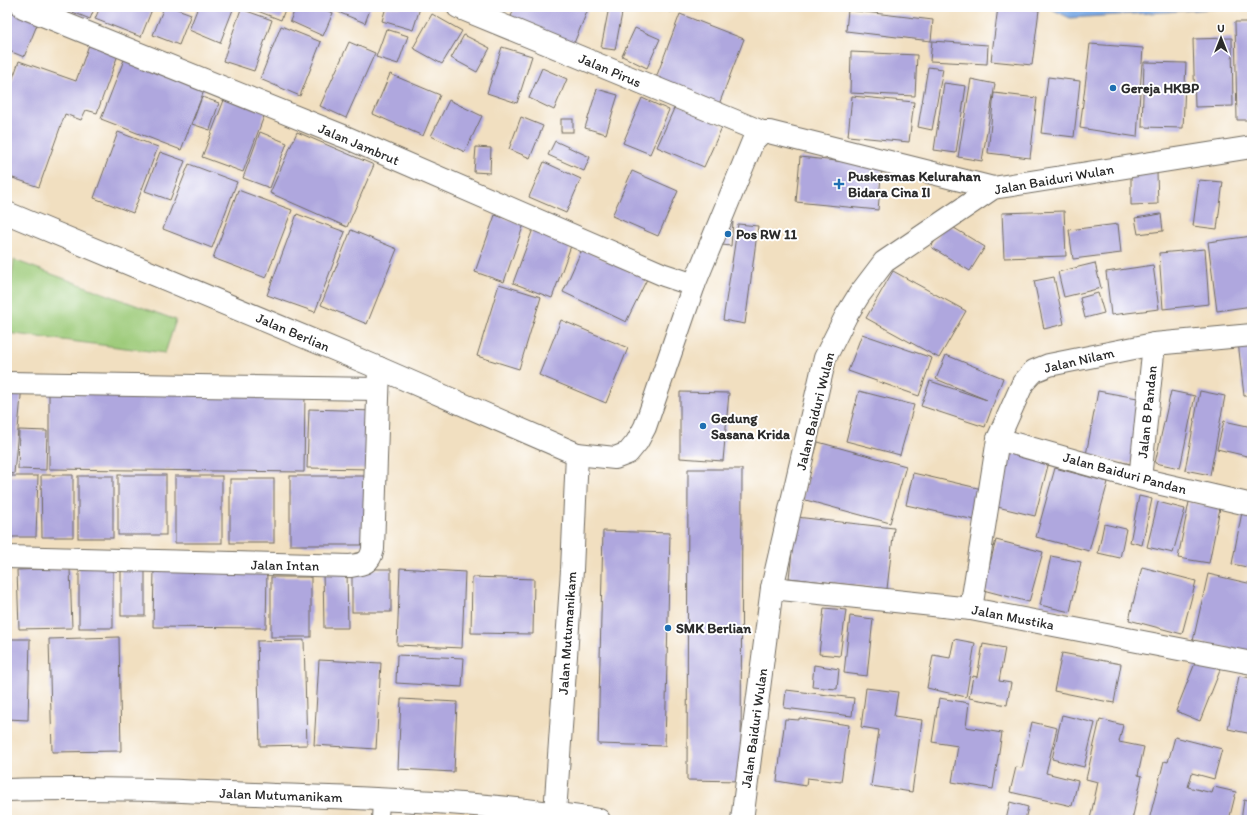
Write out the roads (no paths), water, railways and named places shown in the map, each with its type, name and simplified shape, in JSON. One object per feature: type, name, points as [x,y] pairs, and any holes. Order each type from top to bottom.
[{"type":"street","name":"Jalan Jambrut","points":[[23,7],[343,136],[664,275],[694,285]]},
{"type":"street","name":"Jalan Pirus","points":[[458,7],[762,132],[769,132],[992,188]]},
{"type":"street","name":"Jalan Berlian","points":[[7,213],[378,378],[577,454],[615,458],[628,452],[637,442],[644,427],[694,285],[753,141],[762,132]]},
{"type":"street","name":"Jalan Baiduri Wulan","points":[[742,820],[772,588],[825,358],[846,316],[859,295],[884,262],[992,188],[1252,147]]},
{"type":"street","name":"Jalan Nilam","points":[[971,609],[998,438],[1023,383],[1034,371],[1049,365],[1154,344],[1252,335]]},
{"type":"street","name":"Jalan B Pandan","points":[[1140,479],[1154,344]]},
{"type":"street","points":[[7,383],[378,378]]},
{"type":"street","name":"Jalan Intan","points":[[7,557],[335,566],[364,564],[371,558],[373,549],[378,378]]},
{"type":"street","name":"Jalan Baiduri Pandan","points":[[998,438],[1140,479],[1252,505]]},
{"type":"street","name":"Jalan Mutumanikam","points":[[555,813],[572,570],[577,454]]},
{"type":"street","name":"Jalan Mustika","points":[[772,588],[971,609],[1252,663]]},
{"type":"street","name":"Jalan Mutumanikam","points":[[7,790],[75,787],[381,799],[555,813],[599,820]]},
{"type":"lane","points":[[380,820],[381,799]]},
{"type":"water","points":[[1047,7],[1244,7],[1070,18]]},
{"type":"place","name":"Gereja HKBP","points":[[1113,88]]},
{"type":"place","name":"Puskesmas Kelurahan Bidara Cina II","points":[[839,184]]},
{"type":"place","name":"Pos RW 11","points":[[728,234]]},
{"type":"place","name":"Gedung Sasana Krida","points":[[703,426]]},
{"type":"place","name":"SMK Berlian","points":[[668,628]]}]
